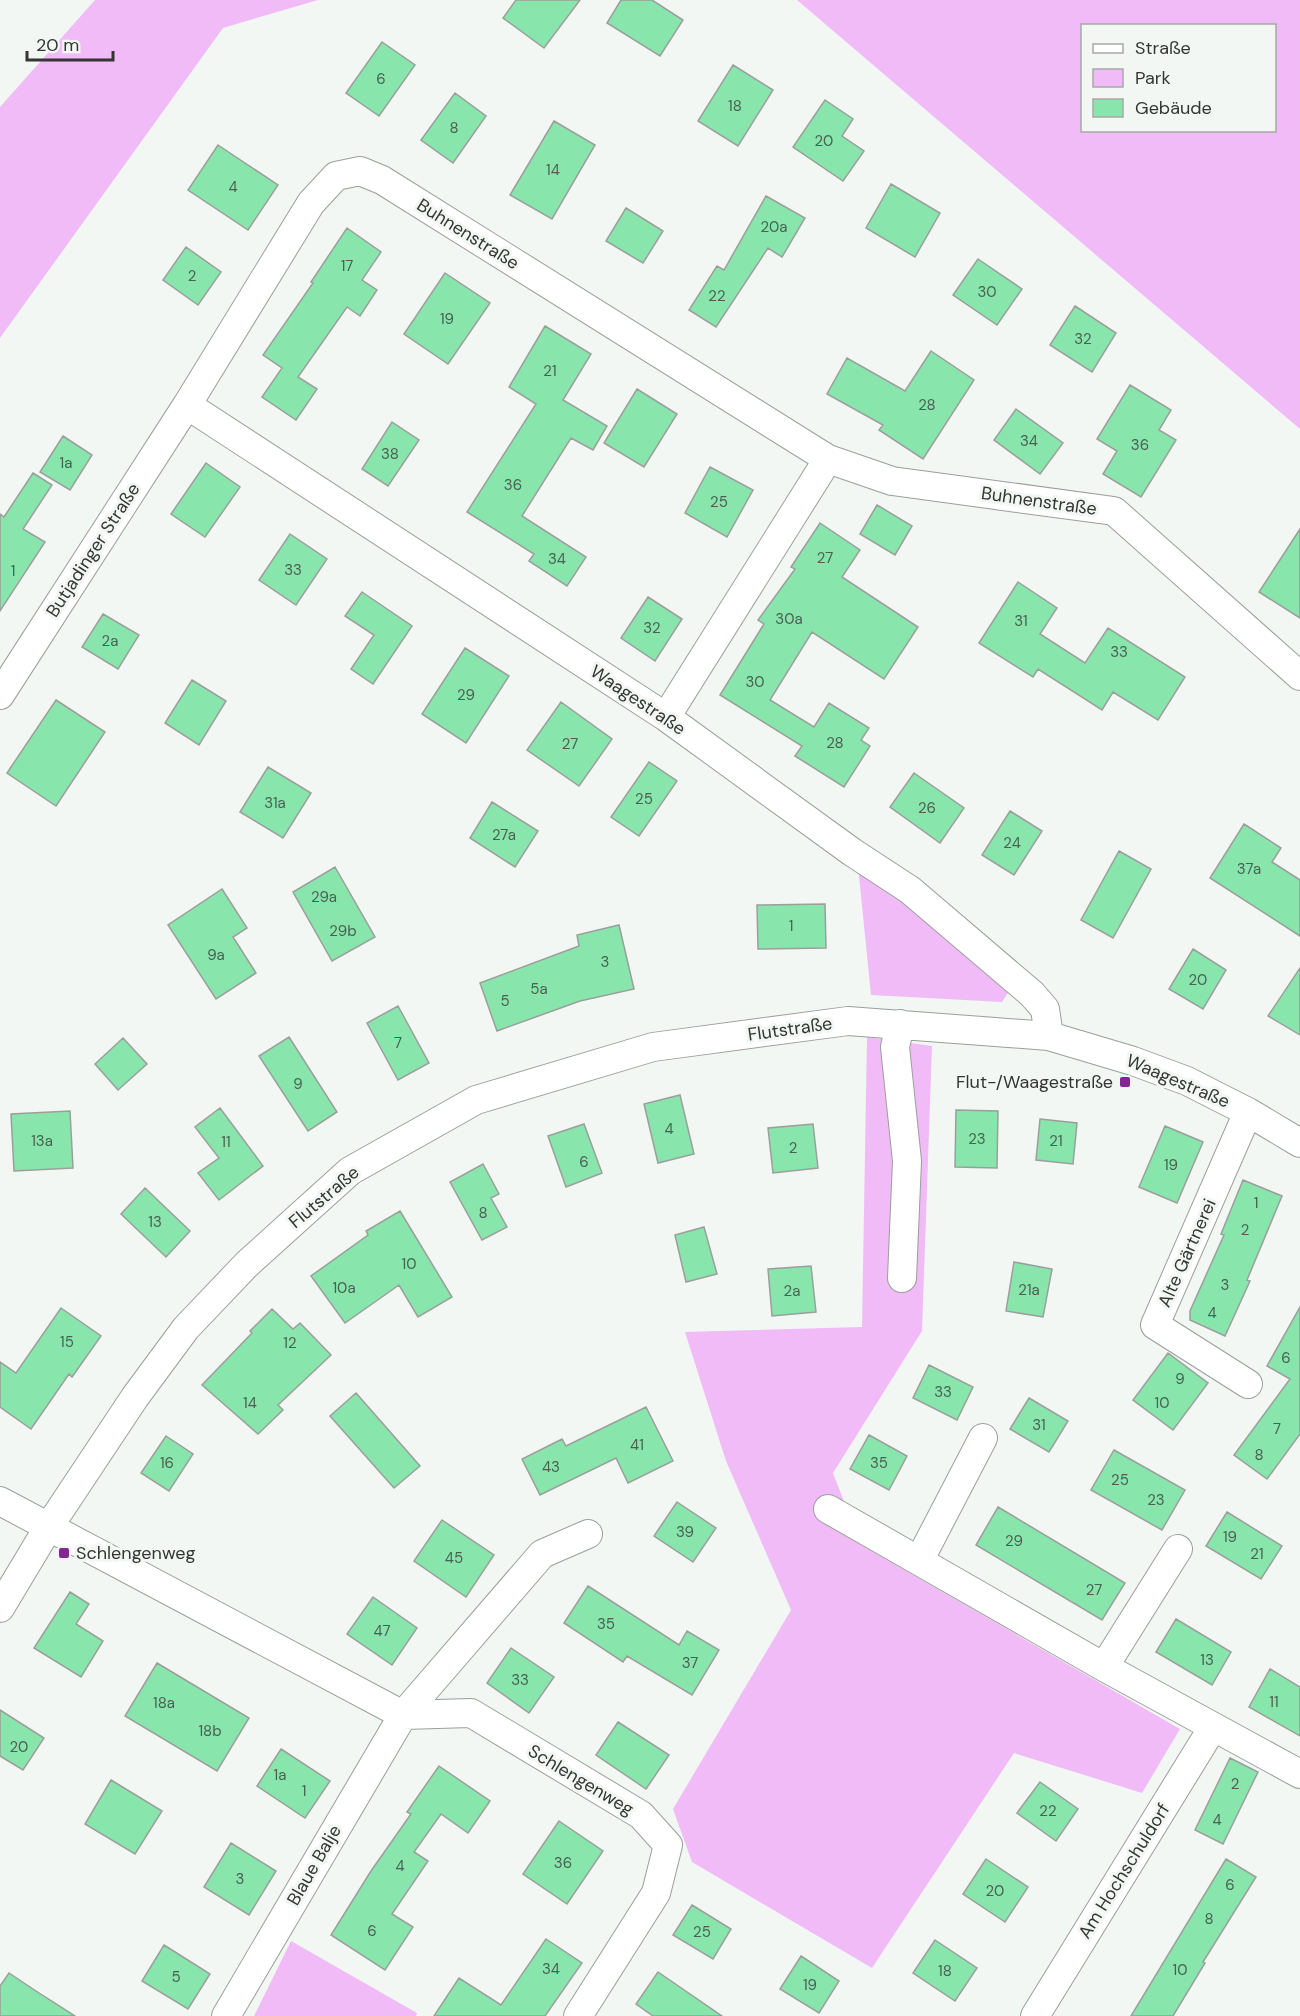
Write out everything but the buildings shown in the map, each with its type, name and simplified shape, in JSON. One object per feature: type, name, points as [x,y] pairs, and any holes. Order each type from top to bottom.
[{"type":"street","name":"Buhnenstraße","points":[[187,405],[312,203],[336,176],[360,171],[382,180],[828,459],[892,481],[1114,511],[1300,676]]},
{"type":"street","name":"Butjadinger Straße","points":[[0,695],[187,405]]},
{"type":"street","name":"Waagestraße","points":[[187,405],[666,717],[852,852],[910,890],[1032,994],[1045,1009],[1049,1036]]},
{"type":"street","points":[[666,717],[828,459]]},
{"type":"street","name":"Waagestraße","points":[[848,1021],[1049,1036],[1133,1061],[1187,1081],[1248,1112],[1300,1143]]},
{"type":"street","name":"Flutstraße","points":[[0,1608],[48,1528],[135,1397],[186,1328],[247,1264],[350,1172],[476,1100],[653,1047],[848,1021]]},
{"type":"street","points":[[900,1024],[895,1047],[907,1161],[902,1278]]},
{"type":"street","name":"Alte Gärtnerei","points":[[1248,1112],[1155,1325],[1248,1384]]},
{"type":"street","points":[[919,1561],[983,1438]]},
{"type":"street","points":[[0,1501],[48,1528]]},
{"type":"street","points":[[828,1509],[1104,1667],[1300,1774]]},
{"type":"street","name":"Schlengenweg","points":[[48,1528],[403,1715],[471,1713],[641,1815],[668,1845],[656,1893],[578,2016]]},
{"type":"street","points":[[403,1715],[542,1554],[588,1533]]},
{"type":"street","points":[[1104,1667],[1178,1549]]},
{"type":"street","name":"Blaue Balje","points":[[226,2016],[403,1715]]},
{"type":"street","name":"Am Hochschuldorf","points":[[1035,2016],[1213,1727]]},
{"type":"green space","points":[[95,0],[318,0],[223,28],[0,338],[0,107]]},
{"type":"green space","points":[[797,0],[1300,0],[1300,429]]},
{"type":"green space","points":[[858,866],[1013,985],[1002,1002],[871,995]]},
{"type":"green space","points":[[867,1037],[932,1046],[922,1331],[833,1473],[861,1545],[1180,1729],[1142,1793],[1014,1753],[872,1968],[692,1862],[673,1809],[791,1610],[726,1461],[685,1332],[862,1327]]},
{"type":"green space","points":[[291,1941],[417,2013],[416,2016],[254,2016]]},
{"type":"place","name":"Flut-/Waagestraße","points":[[1125,1082]]},
{"type":"place","name":"Schlengenweg","points":[[64,1553]]}]
